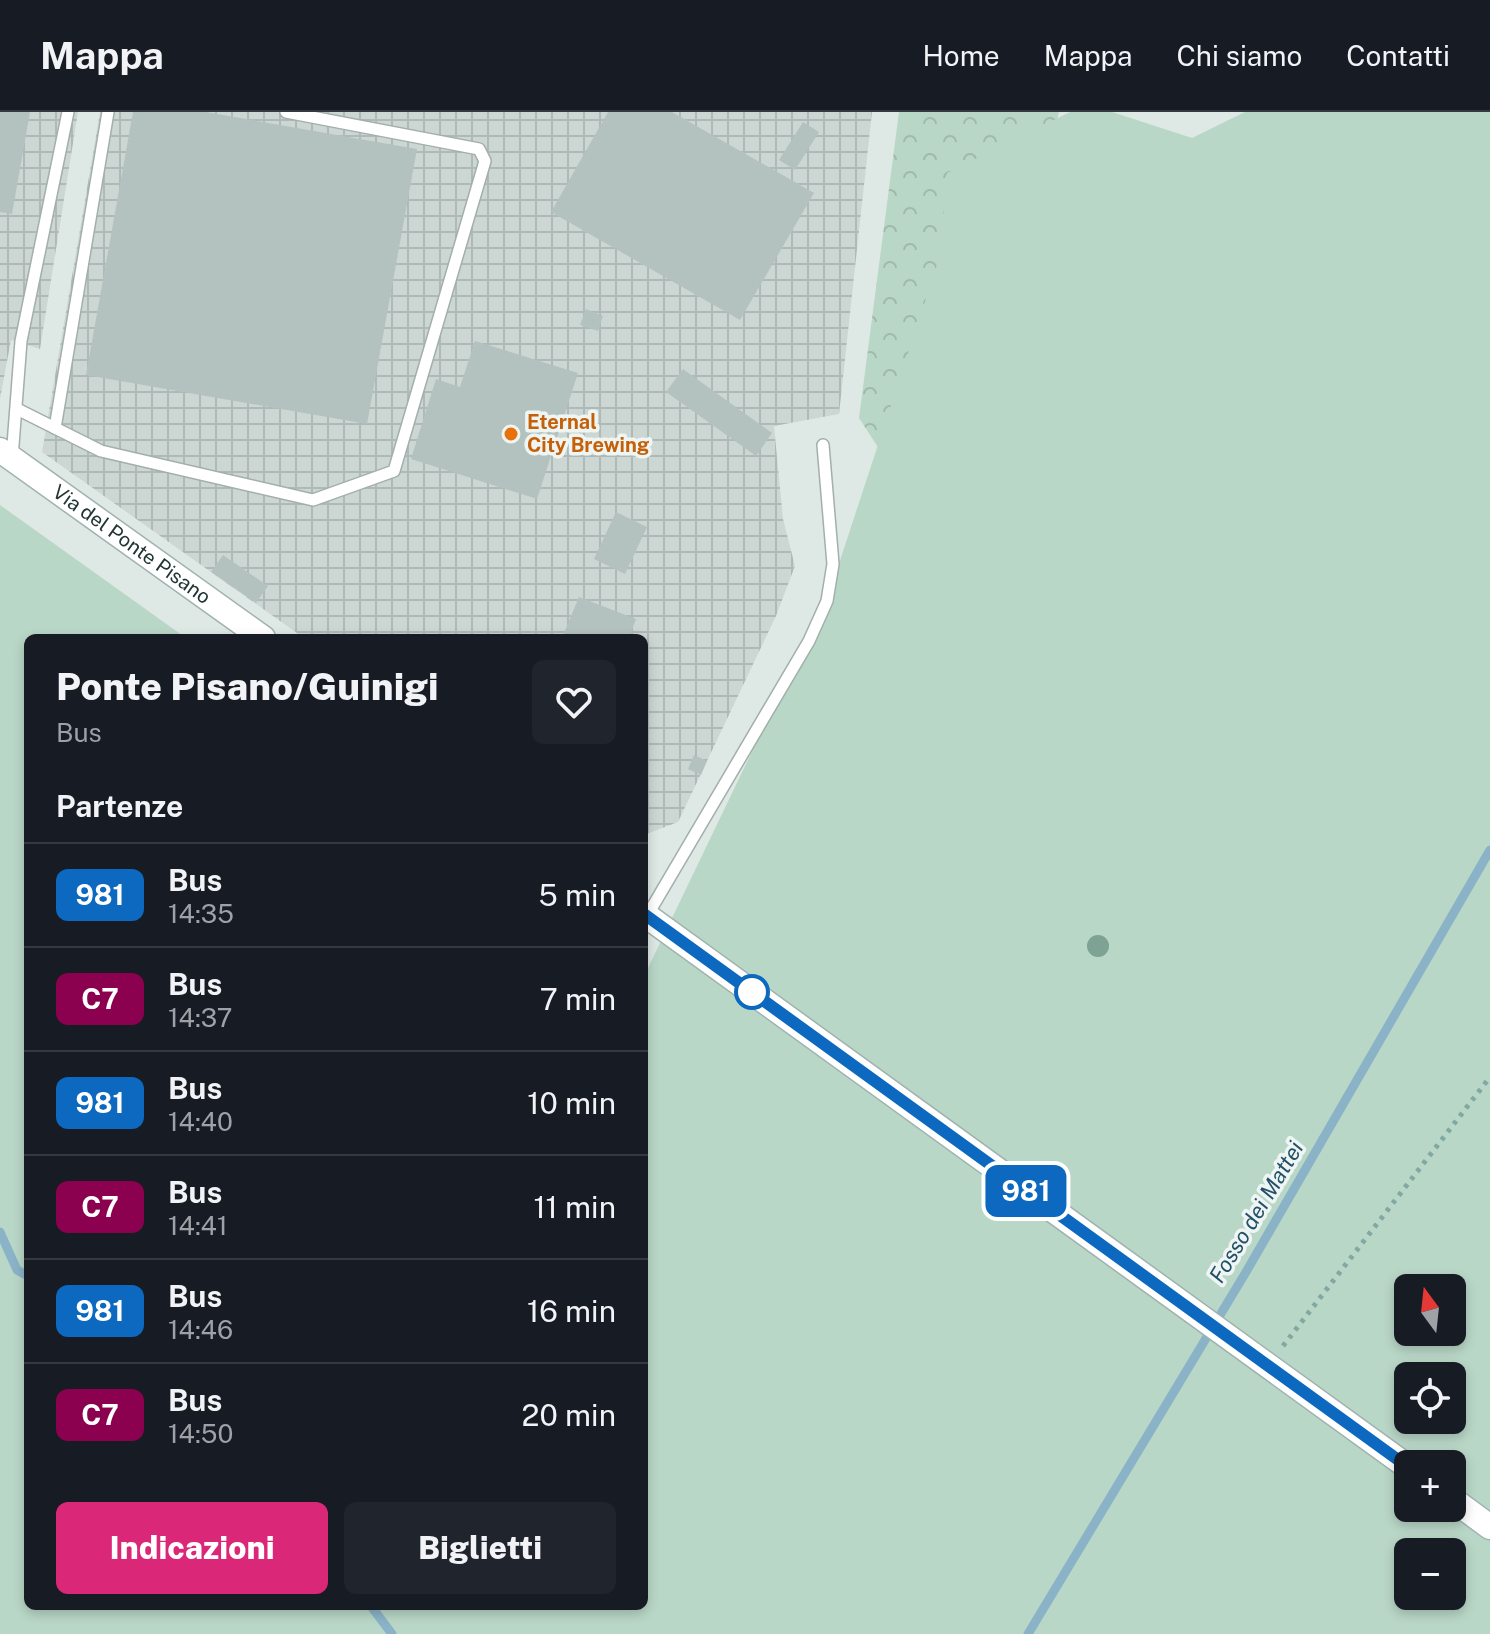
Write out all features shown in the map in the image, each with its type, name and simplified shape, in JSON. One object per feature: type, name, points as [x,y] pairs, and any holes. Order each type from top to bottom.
[{"type":"street","name":"Via del Ponte Pisano","points":[[6,454],[257,634]]},
{"type":"street","points":[[648,917],[1394,1457]]},
{"type":"street","points":[[1466,1509],[1490,1527]]},
{"type":"lane","points":[[6,454],[17,409],[21,341],[68,112]]},
{"type":"lane","points":[[55,428],[108,112]]},
{"type":"lane","points":[[17,409],[101,451],[235,485],[313,500],[394,471],[485,161],[479,149],[286,112]]},
{"type":"lane","points":[[648,910],[809,641],[827,601],[833,564],[823,445]]},
{"type":"path","points":[[1263,1362],[1490,1077]]},
{"type":"shaded area","points":[[0,112],[78,112],[40,349],[11,340],[0,399]]},
{"type":"shaded area","points":[[100,112],[872,112],[839,414],[774,426],[783,519],[795,566],[776,616],[678,822],[648,833],[648,634],[298,634],[42,452]]},
{"type":"green space","points":[[899,112],[1059,112],[1039,196],[904,487],[859,418]]},
{"type":"green space","points":[[1070,112],[1112,112],[1192,138],[1245,112],[1490,112],[1490,1634],[0,1634],[0,505],[180,634],[24,634],[24,1610],[648,1610],[648,968],[832,585],[940,256],[947,173]]},
{"type":"building","points":[[0,112],[30,112],[12,214],[0,212]]},
{"type":"building","points":[[133,112],[206,112],[417,149],[367,424],[86,375]]},
{"type":"building","points":[[608,112],[672,112],[814,193],[740,320],[551,212]]},
{"type":"building","points":[[803,122],[819,132],[795,170],[779,160]]},
{"type":"building","points":[[586,309],[603,316],[598,331],[580,325]]},
{"type":"building","points":[[475,341],[578,373],[537,499],[411,459],[436,379],[460,387]]},
{"type":"building","points":[[683,369],[772,433],[756,456],[666,392]]},
{"type":"building","points":[[616,512],[647,527],[625,574],[594,559]]},
{"type":"building","points":[[223,555],[268,586],[256,603],[211,572]]},
{"type":"building","points":[[579,597],[636,619],[630,634],[564,634]]},
{"type":"building","points":[[694,755],[707,761],[701,775],[688,769]]},
{"type":"waterway","name":"Fosso dei Mattei","points":[[1028,1634],[1246,1272],[1490,850]]},
{"type":"waterway","points":[[0,1232],[17,1270],[24,1274]]},
{"type":"waterway","points":[[374,1610],[392,1634]]},
{"type":"bus line","name":"981","points":[[648,917],[1394,1457]]},
{"type":"place","name":"Eternal City Brewing","points":[[511,434]]}]
